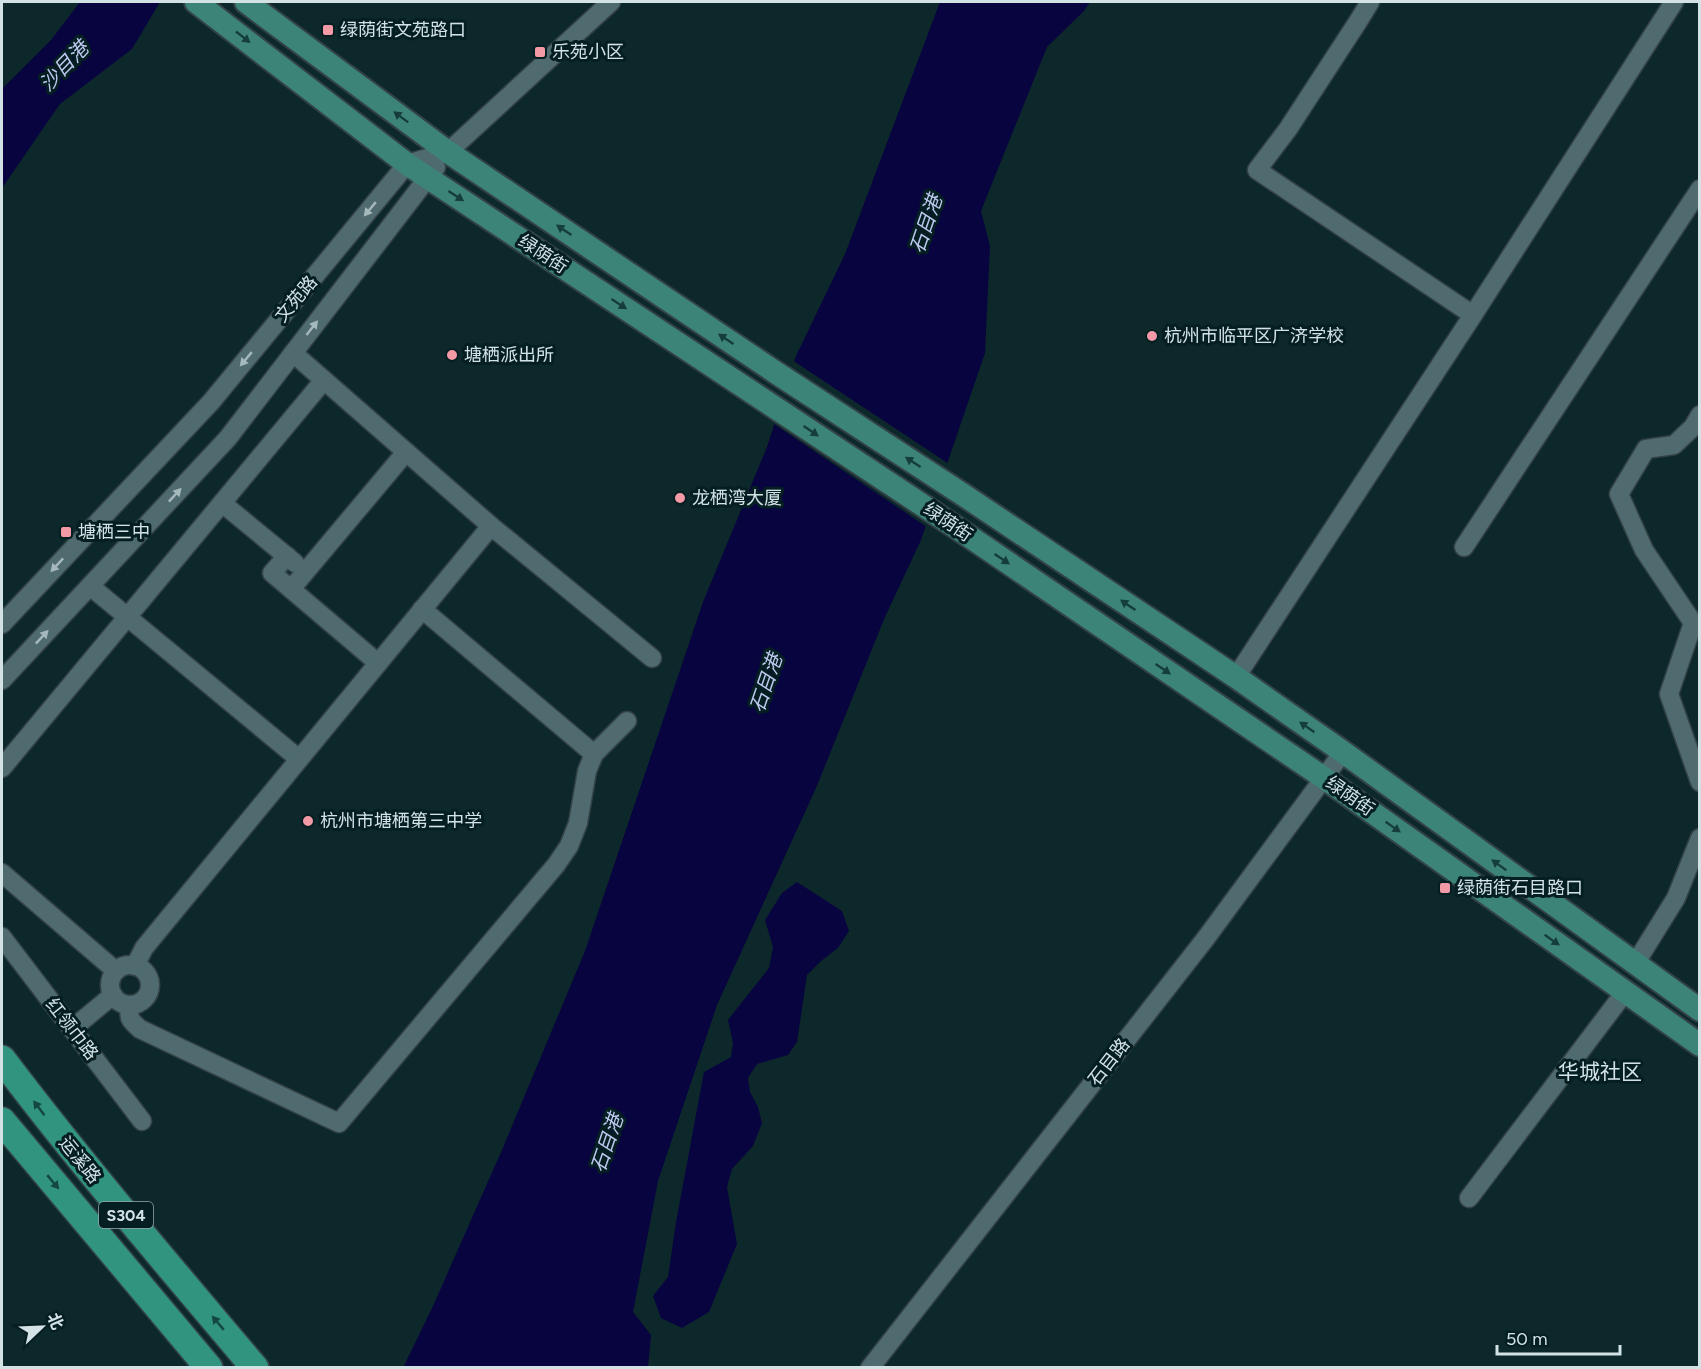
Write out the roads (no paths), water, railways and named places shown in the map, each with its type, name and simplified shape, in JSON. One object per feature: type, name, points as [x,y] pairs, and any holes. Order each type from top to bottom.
[{"type":"highway","name":"运溪路","points":[[2,1059],[56,1131],[255,1368]]},
{"type":"highway","name":"运溪路","points":[[2,1121],[209,1368]]},
{"type":"main road","name":"绿荫街","points":[[196,2],[407,164],[954,526],[1324,778],[1700,1045]]},
{"type":"main road","name":"绿荫街","points":[[250,3],[448,152],[1236,677],[1700,1010]]},
{"type":"street","points":[[2,680],[228,438],[448,152],[611,2]]},
{"type":"street","points":[[1370,2],[1288,129],[1257,170],[1473,315]]},
{"type":"street","points":[[1236,677],[1674,2]]},
{"type":"street","points":[[407,164],[448,152]]},
{"type":"street","name":"文苑路","points":[[2,624],[210,402],[407,164]]},
{"type":"street","points":[[1464,547],[1700,189]]},
{"type":"street","points":[[293,353],[491,526],[652,658]]},
{"type":"street","points":[[2,768],[324,380]]},
{"type":"street","points":[[1700,415],[1692,427],[1674,445],[1646,448],[1619,494],[1644,550],[1693,623],[1669,694],[1700,782]]},
{"type":"street","points":[[291,589],[406,452]]},
{"type":"street","points":[[222,503],[306,572]]},
{"type":"street","points":[[135,966],[144,948],[491,526]]},
{"type":"street","points":[[286,556],[272,573],[378,663]]},
{"type":"street","points":[[90,586],[299,759]]},
{"type":"street","points":[[422,609],[594,754]]},
{"type":"street","points":[[130,1005],[131,1021],[140,1029],[339,1123],[556,865],[569,846],[578,823],[587,771],[594,754],[627,721]]},
{"type":"street","name":"石目路","points":[[870,1368],[1206,938],[1343,752]]},
{"type":"street","points":[[1635,964],[1676,898],[1700,838]]},
{"type":"street","points":[[2,873],[116,971]]},
{"type":"street","name":"红领巾路","points":[[2,938],[142,1121]]},
{"type":"street","points":[[128,965],[141,968],[148,978],[149,991],[142,1001],[130,1005],[113,995],[110,983],[116,971],[128,965]]},
{"type":"street","points":[[1469,1198],[1625,992]]},
{"type":"street","points":[[72,1029],[113,995]]},
{"type":"water","name":"沙目港","points":[[80,2],[160,2],[132,49],[60,104],[2,188],[2,89],[51,40]]},
{"type":"water","name":"石目港","points":[[940,2],[1090,2],[1084,11],[1047,47],[981,211],[990,246],[985,353],[921,540],[885,617],[816,788],[717,1005],[658,1181],[633,1312],[651,1335],[648,1367],[403,1368],[502,1150],[585,951],[703,602],[767,447],[796,356],[845,254]]},
{"type":"water","points":[[797,882],[842,911],[849,931],[838,948],[807,975],[797,1042],[788,1055],[757,1064],[748,1078],[750,1092],[758,1107],[762,1123],[753,1146],[732,1169],[727,1187],[737,1244],[709,1312],[682,1328],[661,1318],[653,1296],[668,1277],[704,1072],[731,1057],[733,1043],[728,1020],[769,968],[773,947],[765,920],[782,893]]},
{"type":"place","name":"绿荫街文苑路口","points":[[328,30]]},
{"type":"place","name":"乐苑小区","points":[[540,52]]},
{"type":"place","name":"杭州市临平区广济学校","points":[[1152,336]]},
{"type":"place","name":"塘栖派出所","points":[[452,355]]},
{"type":"place","name":"龙栖湾大厦","points":[[680,498]]},
{"type":"place","name":"塘栖三中","points":[[66,532]]},
{"type":"place","name":"杭州市塘栖第三中学","points":[[308,821]]},
{"type":"place","name":"绿荫街石目路口","points":[[1445,888]]},
{"type":"district","name":"华城社区","points":[[1600,1072]]}]
